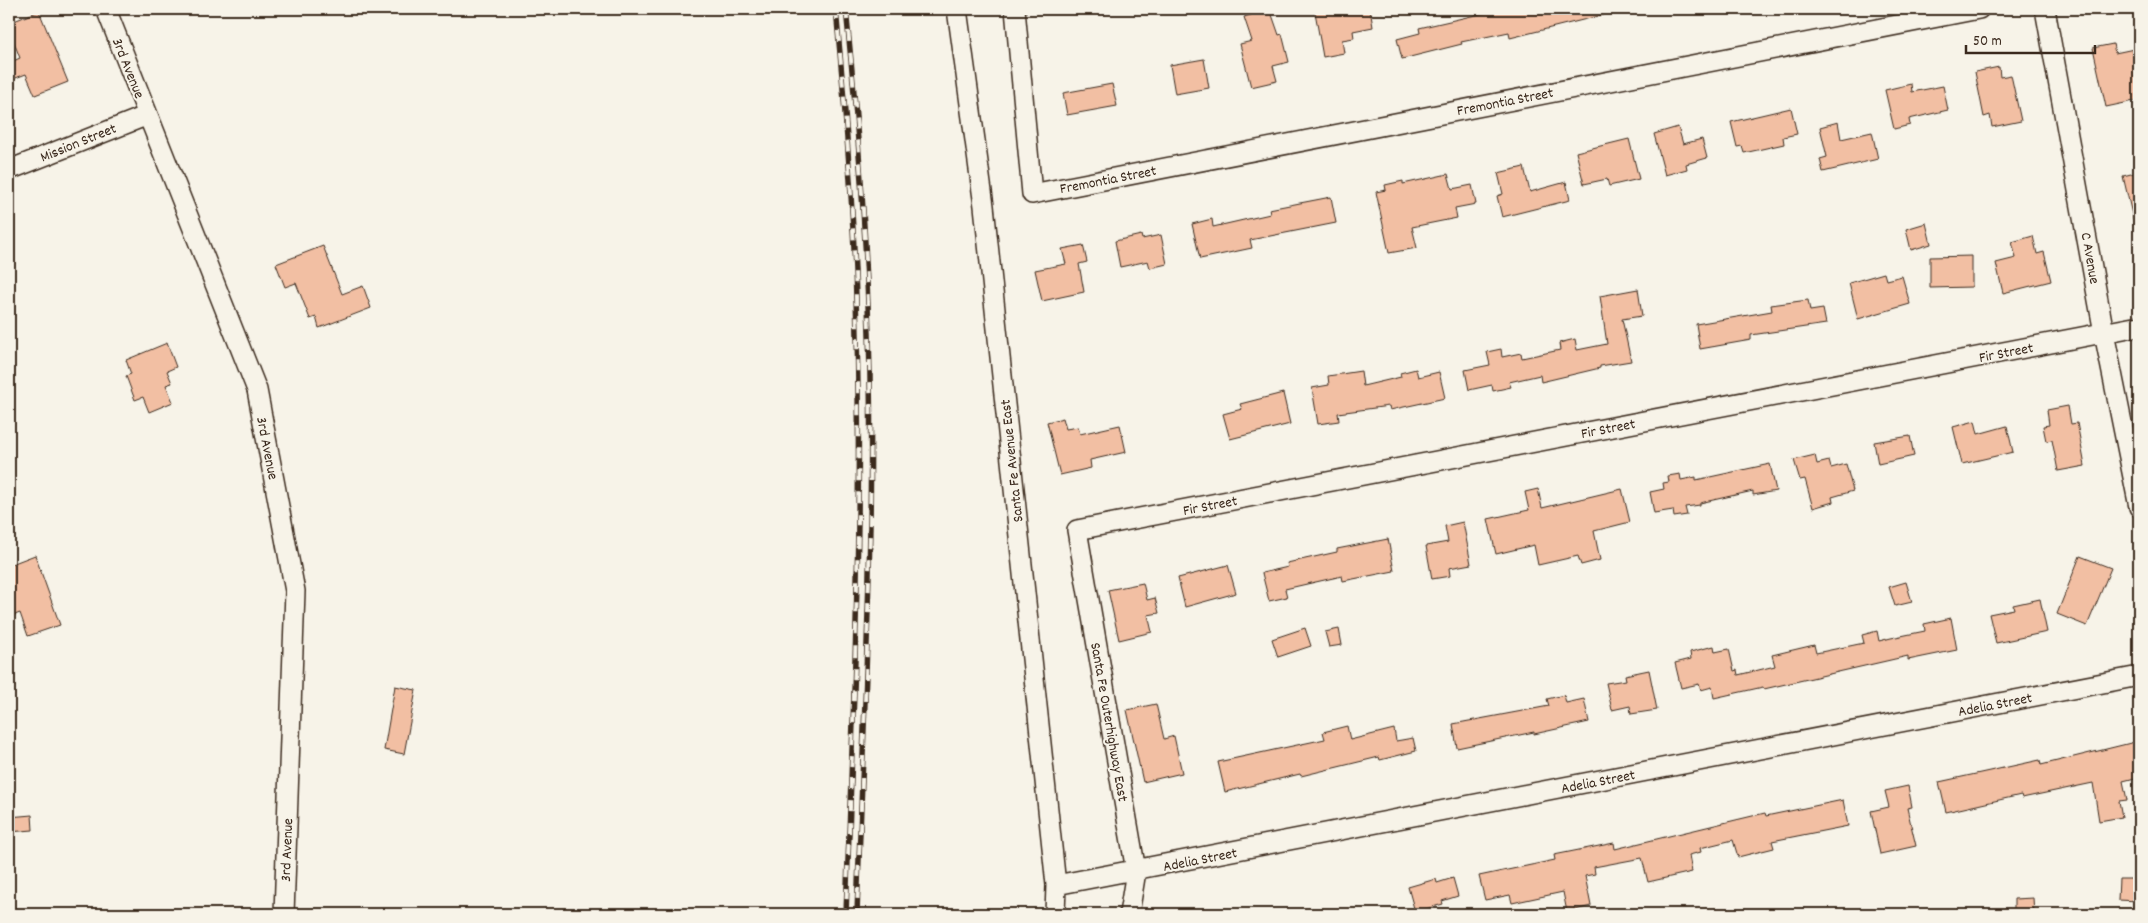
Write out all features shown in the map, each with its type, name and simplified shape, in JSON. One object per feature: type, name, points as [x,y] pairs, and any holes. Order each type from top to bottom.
[{"type":"street","name":"3rd Avenue","points":[[106,9],[257,390],[296,591],[284,914]]},
{"type":"street","name":"Santa Fe Avenue East","points":[[957,9],[984,206],[1056,885],[1055,914]]},
{"type":"street","name":"Fremontia Street","points":[[1015,9],[1032,194],[1979,9]]},
{"type":"street","name":"C Avenue","points":[[2045,9],[2104,333],[2139,507]]},
{"type":"street","name":"Mission Street","points":[[9,170],[148,115]]},
{"type":"street","name":"Fir Street","points":[[1077,530],[2139,326]]},
{"type":"street","name":"Santa Fe Outerhighway East","points":[[1077,530],[1136,871],[1129,914]]},
{"type":"street","name":"Adelia Street","points":[[1056,885],[2139,676]]},
{"type":"building","points":[[1270,9],[1279,35],[1282,34],[1289,62],[1273,66],[1277,81],[1251,87],[1240,44],[1252,41],[1244,17]]},
{"type":"building","points":[[1333,9],[1370,9],[1373,27],[1353,31],[1354,38],[1342,40],[1344,53],[1323,57],[1315,12]]},
{"type":"building","points":[[1502,9],[1610,9],[1611,13],[1510,38],[1509,32],[1461,42],[1462,44],[1402,59],[1397,39],[1420,33],[1419,28]]},
{"type":"building","points":[[39,11],[68,82],[35,95],[26,74],[13,79],[9,63],[20,58],[9,30],[9,23]]},
{"type":"building","points":[[2113,44],[2115,53],[2134,49],[2139,73],[2139,100],[2106,107],[2093,48]]},
{"type":"building","points":[[1204,59],[1209,88],[1175,94],[1170,65]]},
{"type":"building","points":[[1999,67],[2000,77],[2011,75],[2021,121],[1992,127],[1990,115],[1984,117],[1975,72]]},
{"type":"building","points":[[1112,84],[1117,106],[1067,115],[1063,93]]},
{"type":"building","points":[[1911,84],[1912,92],[1943,86],[1948,110],[1909,119],[1910,125],[1894,129],[1885,90]]},
{"type":"building","points":[[1791,108],[1797,134],[1783,137],[1784,144],[1744,153],[1742,146],[1737,147],[1731,122]]},
{"type":"building","points":[[1838,122],[1841,139],[1872,132],[1878,159],[1823,172],[1820,159],[1827,157],[1820,127]]},
{"type":"building","points":[[1678,127],[1683,144],[1702,139],[1707,158],[1686,164],[1687,169],[1665,175],[1654,134]]},
{"type":"building","points":[[1629,139],[1639,179],[1609,186],[1607,179],[1584,184],[1576,152]]},
{"type":"building","points":[[1524,167],[1530,192],[1566,182],[1570,200],[1502,217],[1497,196],[1503,194],[1498,173]]},
{"type":"building","points":[[2139,172],[2139,222],[2134,223],[2123,176]]},
{"type":"building","points":[[1448,174],[1452,189],[1472,185],[1476,204],[1455,208],[1457,218],[1412,227],[1417,248],[1389,253],[1376,192],[1386,190],[1385,185],[1403,181],[1403,184]]},
{"type":"building","points":[[1331,197],[1336,223],[1250,240],[1252,248],[1200,259],[1192,224],[1212,219],[1213,227],[1270,214],[1269,209]]},
{"type":"building","points":[[1926,223],[1931,244],[1911,250],[1906,229]]},
{"type":"building","points":[[1141,235],[1142,239],[1161,235],[1167,264],[1150,268],[1148,261],[1120,267],[1115,241]]},
{"type":"building","points":[[2033,236],[2037,254],[2044,252],[2051,281],[2003,293],[1996,263],[2016,258],[2012,242]]},
{"type":"building","points":[[1083,245],[1087,262],[1079,264],[1084,292],[1042,301],[1035,270],[1066,264],[1062,249]]},
{"type":"building","points":[[323,246],[342,294],[363,286],[371,308],[319,328],[316,317],[310,319],[296,283],[285,287],[276,264]]},
{"type":"building","points":[[1972,256],[1972,287],[1930,288],[1930,257]]},
{"type":"building","points":[[1884,273],[1886,280],[1902,276],[1910,304],[1858,319],[1849,283]]},
{"type":"building","points":[[1638,289],[1642,316],[1622,319],[1631,361],[1600,366],[1600,368],[1541,382],[1540,375],[1509,382],[1511,387],[1493,391],[1492,385],[1469,390],[1465,370],[1490,365],[1487,352],[1501,349],[1502,357],[1521,353],[1522,358],[1560,350],[1559,343],[1575,339],[1577,350],[1607,344],[1600,296]]},
{"type":"building","points":[[1808,300],[1810,311],[1823,309],[1826,324],[1751,335],[1751,340],[1700,349],[1696,324],[1772,311],[1771,305]]},
{"type":"building","points":[[167,343],[176,367],[167,371],[172,383],[166,385],[173,402],[149,412],[143,397],[135,400],[126,376],[131,374],[126,360]]},
{"type":"building","points":[[1416,369],[1418,377],[1439,372],[1445,398],[1390,410],[1389,406],[1338,413],[1339,421],[1318,424],[1312,388],[1329,385],[1328,376],[1361,371],[1363,386],[1401,377],[1400,373]]},
{"type":"building","points":[[1283,393],[1290,424],[1230,439],[1223,414],[1242,409],[1240,404]]},
{"type":"building","points":[[2068,406],[2071,424],[2077,423],[2085,466],[2058,471],[2052,440],[2046,441],[2043,426],[2049,425],[2047,410]]},
{"type":"building","points":[[1063,418],[1066,429],[1078,427],[1080,434],[1120,425],[1126,452],[1090,460],[1091,468],[1060,475],[1047,422]]},
{"type":"building","points":[[1975,421],[1978,434],[2007,426],[2013,452],[1962,464],[1953,427]]},
{"type":"building","points":[[1910,436],[1914,456],[1878,464],[1874,442]]},
{"type":"building","points":[[1815,455],[1817,464],[1829,461],[1831,468],[1846,464],[1853,491],[1832,497],[1833,502],[1813,508],[1805,479],[1800,480],[1794,460]]},
{"type":"building","points":[[1770,464],[1776,491],[1753,495],[1753,491],[1685,507],[1687,515],[1674,517],[1673,510],[1654,513],[1650,492],[1664,489],[1663,483],[1669,482],[1668,476],[1680,474],[1681,480],[1696,477],[1696,480]]},
{"type":"building","points":[[1538,489],[1542,508],[1622,489],[1630,522],[1594,531],[1600,560],[1581,565],[1578,556],[1538,565],[1534,545],[1496,554],[1488,519],[1529,510],[1525,492]]},
{"type":"building","points":[[1463,522],[1471,564],[1449,568],[1450,576],[1432,579],[1426,546],[1448,542],[1445,526]]},
{"type":"building","points":[[1388,539],[1394,571],[1343,581],[1342,576],[1285,589],[1287,597],[1269,601],[1262,573],[1288,567],[1287,563],[1337,552],[1337,549]]},
{"type":"building","points":[[35,555],[60,625],[28,636],[20,613],[12,616],[9,608],[9,565]]},
{"type":"building","points":[[2080,556],[2111,568],[2087,626],[2057,614]]},
{"type":"building","points":[[1228,565],[1236,593],[1185,607],[1178,578]]},
{"type":"building","points":[[1906,582],[1912,602],[1895,606],[1889,587]]},
{"type":"building","points":[[1143,583],[1147,600],[1155,598],[1159,613],[1148,615],[1152,632],[1119,640],[1108,590]]},
{"type":"building","points":[[2040,599],[2047,632],[1996,643],[1989,614],[2014,609],[2013,605]]},
{"type":"building","points":[[1951,618],[1957,650],[1908,660],[1908,656],[1764,689],[1763,687],[1714,698],[1712,687],[1701,690],[1699,684],[1681,688],[1675,663],[1691,659],[1690,652],[1714,646],[1715,652],[1729,649],[1734,671],[1737,670],[1738,675],[1775,666],[1772,655],[1814,645],[1816,653],[1864,643],[1862,635],[1877,631],[1879,641],[1925,631],[1924,624]]},
{"type":"building","points":[[1305,628],[1311,646],[1278,657],[1272,639]]},
{"type":"building","points":[[1339,629],[1342,645],[1329,647],[1325,632]]},
{"type":"building","points":[[1649,670],[1657,710],[1631,714],[1630,706],[1612,710],[1606,683],[1626,680],[1625,675]]},
{"type":"building","points":[[395,686],[416,690],[404,754],[384,750]]},
{"type":"building","points":[[1564,695],[1566,703],[1584,699],[1589,722],[1457,748],[1453,724],[1549,706],[1547,699]]},
{"type":"building","points":[[1156,704],[1164,739],[1174,736],[1182,773],[1143,782],[1127,710]]},
{"type":"building","points":[[1347,726],[1350,740],[1394,729],[1396,741],[1413,738],[1416,751],[1380,760],[1379,757],[1225,792],[1218,762],[1325,739],[1323,732]]},
{"type":"building","points":[[2139,741],[2139,777],[2123,781],[2127,800],[2119,801],[2122,817],[2099,821],[2093,783],[2022,798],[2021,795],[1946,812],[1939,782],[2040,760],[2041,765]]},
{"type":"building","points":[[1908,786],[1912,807],[1907,808],[1916,846],[1880,854],[1871,811],[1889,807],[1885,791]]},
{"type":"building","points":[[1843,800],[1848,826],[1772,841],[1774,848],[1738,857],[1733,840],[1700,848],[1701,852],[1689,855],[1692,872],[1648,882],[1642,858],[1594,867],[1595,874],[1585,876],[1591,906],[1567,912],[1563,892],[1512,903],[1510,895],[1485,900],[1479,876],[1555,860],[1554,855],[1614,843],[1615,849],[1765,813],[1766,816]]},
{"type":"building","points":[[32,815],[33,830],[9,832],[9,817]]},
{"type":"building","points":[[1453,878],[1458,896],[1442,901],[1443,904],[1415,912],[1408,887],[1436,879],[1437,883]]},
{"type":"building","points":[[2119,879],[2139,879],[2139,901],[2118,900]]},
{"type":"building","points":[[2033,898],[2034,914],[2014,914],[2014,899]]},
{"type":"railway","points":[[836,9],[852,213],[858,408],[858,553],[846,914]]},
{"type":"railway","points":[[846,9],[862,193],[868,304],[871,456],[868,609],[857,914]]}]
